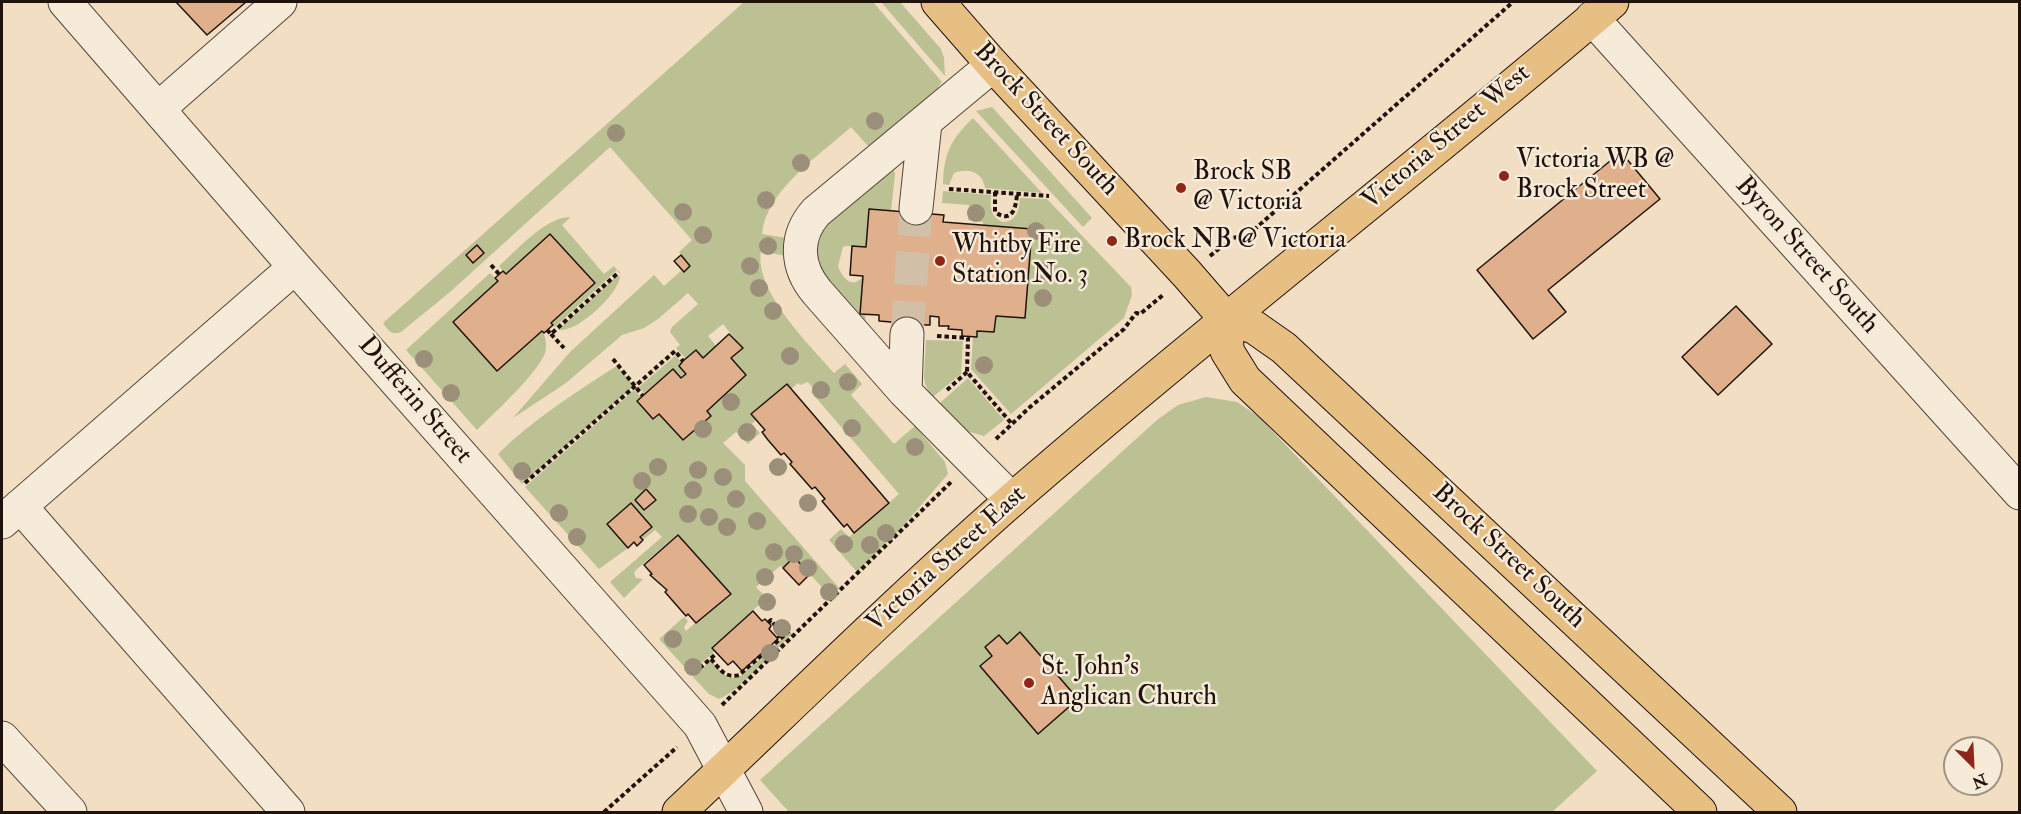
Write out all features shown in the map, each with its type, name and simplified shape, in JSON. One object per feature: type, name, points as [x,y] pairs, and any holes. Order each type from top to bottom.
[{"type":"main road","name":"Brock Street South","points":[[938,2],[1226,319],[1254,327],[1284,348],[1780,813]]},
{"type":"main road","name":"Victoria Street West","points":[[1226,319],[1602,10]]},
{"type":"main road","name":"Brock Street South","points":[[1226,319],[1227,351],[1245,380],[1700,813]]},
{"type":"main road","name":"Victoria Street East","points":[[679,813],[1012,500],[1226,319]]},
{"type":"street","name":"Dufferin Street","points":[[64,2],[700,725],[746,813]]},
{"type":"street","points":[[158,110],[280,2]]},
{"type":"street","name":"Byron Street South","points":[[1602,10],[2019,493]]},
{"type":"street","points":[[993,65],[816,212],[809,220],[801,242],[801,264],[810,283],[904,392],[1012,500]]},
{"type":"street","points":[[925,123],[928,198]]},
{"type":"street","points":[[288,813],[11,514],[295,267]]},
{"type":"street","points":[[904,392],[907,334]]},
{"type":"street","points":[[2,738],[70,813]]},
{"type":"path","points":[[1221,247],[1232,238],[1248,235],[1513,2]]},
{"type":"path","points":[[928,198],[995,192],[1049,196]]},
{"type":"path","points":[[995,192],[994,208],[1003,216],[1008,216],[1015,209],[1017,194]]},
{"type":"path","points":[[491,265],[499,274]]},
{"type":"path","points":[[564,348],[549,332],[619,272]]},
{"type":"path","points":[[721,706],[1012,424],[1124,329],[1136,313]]},
{"type":"path","points":[[907,334],[968,337],[967,372],[1012,424]]},
{"type":"path","points":[[529,480],[675,351],[683,361]]},
{"type":"path","points":[[613,359],[643,396]]},
{"type":"path","points":[[771,620],[779,631],[779,639]]},
{"type":"path","points":[[711,659],[725,674],[734,676],[743,672],[789,631]]},
{"type":"path","points":[[697,671],[717,653]]},
{"type":"path","points":[[604,813],[678,746]]},
{"type":"green space","points":[[744,2],[873,2],[942,82],[936,90],[875,142],[868,146],[851,127],[797,174],[773,203],[762,234],[787,238],[786,256],[761,251],[761,267],[774,300],[798,332],[834,373],[845,364],[862,384],[851,395],[894,444],[915,426],[945,462],[948,474],[903,526],[857,572],[829,540],[841,529],[849,537],[899,494],[811,392],[814,389],[808,382],[800,385],[798,383],[791,389],[787,384],[751,414],[756,420],[752,424],[760,433],[748,444],[736,432],[723,443],[745,465],[745,481],[839,588],[830,596],[794,557],[783,568],[780,566],[756,587],[763,594],[757,599],[761,603],[712,647],[715,651],[690,673],[659,639],[684,617],[688,621],[684,627],[686,631],[730,593],[677,535],[636,570],[634,573],[636,578],[643,579],[624,598],[610,582],[662,537],[655,530],[643,540],[640,537],[652,526],[631,503],[608,525],[628,548],[599,569],[525,487],[634,390],[641,397],[637,401],[653,419],[659,414],[683,440],[711,416],[707,411],[746,375],[731,358],[742,348],[723,324],[708,336],[716,346],[703,358],[686,359],[676,348],[680,345],[670,332],[672,327],[698,304],[688,293],[644,328],[622,335],[566,383],[513,418],[570,352],[654,275],[664,286],[690,266],[679,252],[692,240],[610,147],[450,292],[401,332],[392,333],[383,323]]},
{"type":"green space","points":[[881,2],[900,2],[941,49],[945,76]]},
{"type":"green space","points":[[992,107],[1092,218],[1083,227],[976,111]]},
{"type":"green space","points":[[973,118],[1042,193],[985,188],[978,174],[969,171],[954,173],[949,185],[943,184],[945,164],[950,148],[959,133]]},
{"type":"green space","points":[[892,167],[895,174],[891,211],[869,209],[866,247],[843,247],[838,266],[848,281],[855,282],[863,276],[866,327],[826,282],[815,255],[815,241],[820,227]]},
{"type":"green space","points":[[943,191],[991,195],[992,211],[995,217],[1002,222],[1014,218],[1018,211],[1020,198],[1047,199],[1131,287],[1132,295],[1124,318],[1011,414],[971,369],[973,337],[977,337],[977,331],[994,332],[996,316],[983,222],[968,220],[969,205],[942,203]]},
{"type":"green space","points":[[570,218],[562,225],[604,274],[614,266],[617,270],[555,327],[551,323],[594,283],[551,234],[506,274],[499,266],[540,229]]},
{"type":"green space","points":[[490,273],[498,281],[453,322],[542,331],[546,347],[534,371],[477,430],[406,350]]},
{"type":"green space","points":[[617,276],[620,276],[618,284],[596,311],[576,325],[558,330]]},
{"type":"green space","points":[[926,340],[963,341],[961,374],[934,396],[931,396],[925,384]]},
{"type":"green space","points":[[675,356],[682,362],[679,366],[686,374],[645,394],[639,387]]},
{"type":"green space","points":[[618,367],[634,386],[522,484],[498,454],[539,418]]},
{"type":"green space","points":[[968,378],[1004,420],[984,436],[963,430],[939,406]]},
{"type":"green space","points":[[1206,397],[1237,402],[1259,417],[1597,771],[1552,812],[789,812],[760,780],[1157,420],[1178,405]]},
{"type":"green space","points":[[790,632],[792,634],[746,680],[719,699],[709,694],[693,677],[711,661],[728,678],[739,677]]},
{"type":"building","points":[[176,2],[246,2],[207,35]]},
{"type":"building","points":[[1621,152],[1660,199],[1548,290],[1566,312],[1533,339],[1477,270]]},
{"type":"building","name":"Whitby Fire Station No. 3","points":[[869,209],[944,215],[943,222],[1032,229],[1025,318],[996,316],[994,332],[977,331],[977,337],[962,336],[962,330],[939,326],[939,317],[930,316],[930,325],[927,325],[879,321],[879,315],[860,314],[863,276],[850,275],[852,246],[866,247]]},
{"type":"building","points":[[550,234],[595,283],[551,323],[553,325],[544,333],[542,331],[497,371],[453,322],[498,281],[495,278],[503,271],[506,274]]},
{"type":"building","points":[[477,245],[484,253],[473,263],[466,255]]},
{"type":"building","points":[[681,255],[690,266],[684,272],[674,261]]},
{"type":"building","points":[[1736,306],[1772,344],[1718,395],[1682,357]]},
{"type":"building","points":[[729,334],[743,348],[731,358],[746,375],[707,411],[711,416],[683,440],[659,414],[653,419],[637,401],[673,369],[681,378],[686,374],[679,366],[683,361],[696,350],[703,358]]},
{"type":"building","points":[[787,384],[889,503],[854,533],[847,524],[844,527],[822,501],[825,499],[815,487],[812,489],[790,464],[792,462],[784,453],[781,455],[768,440],[762,432],[765,430],[751,414]]},
{"type":"building","points":[[646,489],[656,500],[644,510],[635,500]]},
{"type":"building","points":[[631,503],[652,527],[640,537],[643,540],[637,546],[634,542],[628,548],[607,524]]},
{"type":"building","points":[[678,535],[731,594],[696,623],[688,614],[686,616],[665,592],[667,590],[650,575],[652,574],[644,565]]},
{"type":"building","points":[[794,557],[810,574],[799,585],[783,568]]},
{"type":"building","points":[[753,611],[762,621],[765,619],[770,624],[769,629],[778,639],[742,671],[733,661],[728,665],[712,648]]},
{"type":"building","name":"St. John's Anglican Church","points":[[1020,632],[1078,699],[1038,734],[980,666],[992,656],[985,647],[999,635],[1007,644]]},
{"type":"tunnel","points":[[907,334],[916,208]]},
{"type":"place","name":"Victoria WB @ Brock Street","points":[[1504,176]]},
{"type":"place","name":"Brock SB @ Victoria","points":[[1181,188]]},
{"type":"place","name":"Brock NB @ Victoria","points":[[1112,241]]},
{"type":"place","name":"Whitby Fire Station No. 3","points":[[940,261]]},
{"type":"place","name":"St. John's Anglican Church","points":[[1029,683]]}]
